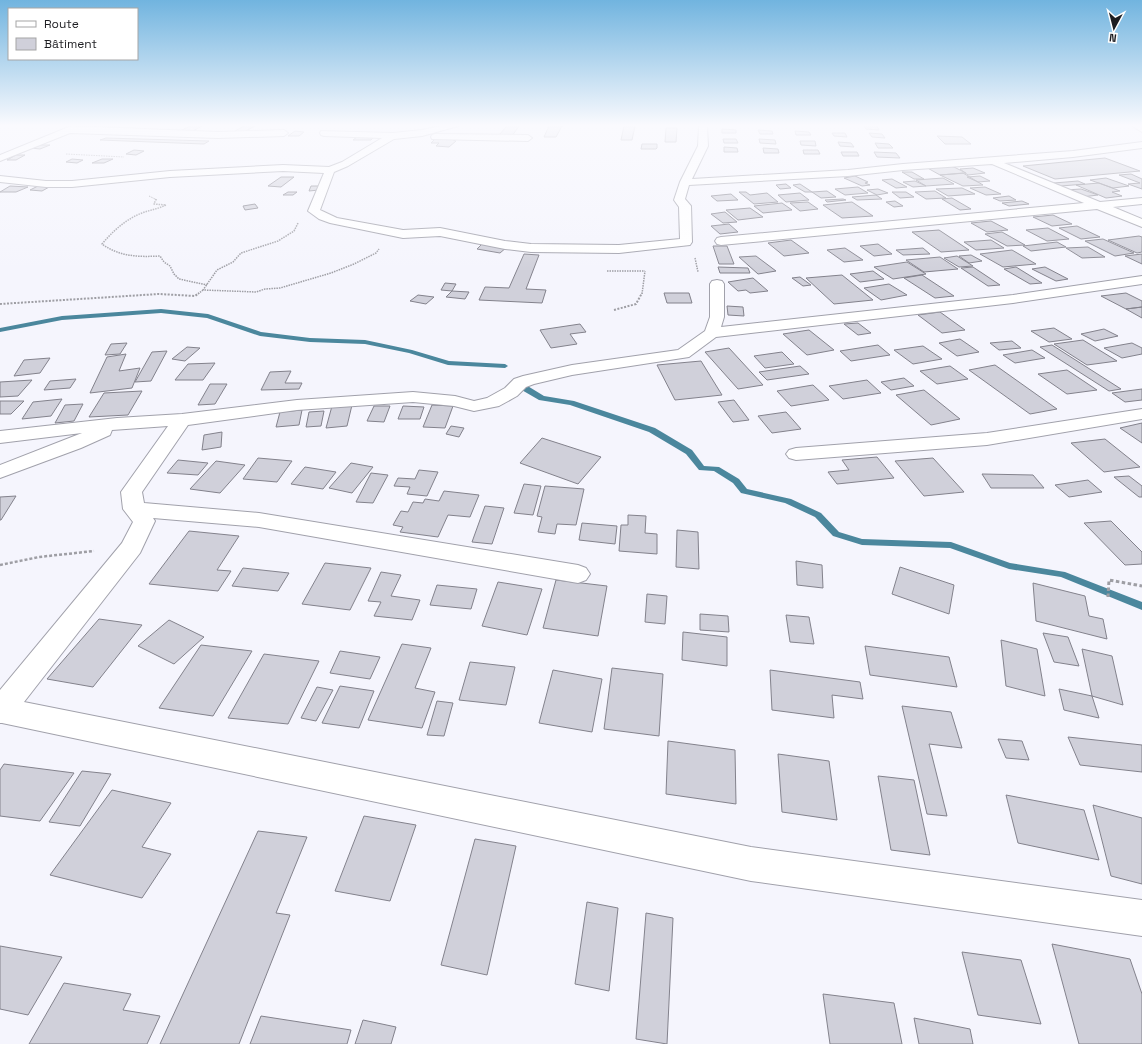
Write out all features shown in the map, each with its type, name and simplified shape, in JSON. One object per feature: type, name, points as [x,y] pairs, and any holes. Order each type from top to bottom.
[{"type":"street","points":[[0,179],[46,184],[72,184],[164,175]]},
{"type":"street","points":[[328,175],[314,211],[323,217],[334,221],[403,234],[440,232],[478,238],[505,245],[531,248],[589,250],[647,247],[686,242],[685,206],[679,200],[689,175]]},
{"type":"street","points":[[685,182],[819,175]]},
{"type":"street","points":[[1025,175],[1142,224]]},
{"type":"street","points":[[721,241],[1142,201]]},
{"type":"street","points":[[0,437],[117,424],[182,420],[297,405],[413,397],[474,406],[492,402],[512,392],[520,383],[529,380],[572,370],[683,354],[712,333],[1013,298],[1142,280]]},
{"type":"street","points":[[712,333],[717,317],[717,284]]},
{"type":"street","points":[[796,454],[987,439],[1142,414]]},
{"type":"street","points":[[182,420],[131,492],[134,509],[144,521],[132,547],[0,711],[751,864],[1142,918]]},
{"type":"street","points":[[0,472],[74,444],[117,424]]},
{"type":"street","points":[[134,509],[259,520],[578,574]]},
{"type":"path","points":[[148,210],[137,214],[118,227],[102,244],[107,249],[122,255],[138,257],[160,256],[164,262],[170,266],[174,274],[179,279],[207,285]]},
{"type":"path","points":[[0,304],[159,294],[195,296],[203,290],[217,270],[234,262],[241,253],[278,241],[287,236],[294,231],[298,225],[297,218],[314,211]]},
{"type":"path","points":[[203,290],[256,292],[265,289],[280,288],[318,278],[354,264],[376,253],[382,245],[378,237],[383,230]]},
{"type":"path","points":[[614,310],[636,304],[643,292],[647,247]]},
{"type":"path","points":[[0,565],[39,557],[132,547]]},
{"type":"path","points":[[1108,597],[1109,580],[1142,586]]},
{"type":"building","points":[[907,175],[917,175],[924,179],[914,179]]},
{"type":"building","points":[[940,175],[966,175],[983,185],[963,186]]},
{"type":"building","points":[[1044,175],[1100,175],[1055,179]]},
{"type":"building","points":[[1119,175],[1133,175],[1142,179],[1142,189],[1128,184],[1140,183]]},
{"type":"building","points":[[855,176],[868,182],[865,183],[870,185],[862,186],[844,178]]},
{"type":"building","points":[[980,176],[990,181],[978,182],[967,177]]},
{"type":"building","points":[[281,177],[294,177],[281,187],[268,186]]},
{"type":"building","points":[[943,178],[954,184],[926,186],[916,180]]},
{"type":"building","points":[[1106,178],[1129,186],[1113,188],[1090,180]]},
{"type":"building","points":[[892,179],[907,187],[896,188],[882,180]]},
{"type":"building","points":[[915,181],[926,186],[913,187],[903,182]]},
{"type":"building","points":[[1078,181],[1085,184],[1061,186],[1054,183]]},
{"type":"building","points":[[1099,183],[1120,191],[1112,192],[1122,196],[1106,198],[1076,185]]},
{"type":"building","points":[[786,184],[791,188],[780,189],[776,185]]},
{"type":"building","points":[[800,184],[812,192],[805,192],[793,185]]},
{"type":"building","points":[[40,185],[51,186],[42,191],[30,190]]},
{"type":"building","points":[[10,186],[28,187],[16,192],[0,192]]},
{"type":"building","points":[[311,186],[320,186],[319,190],[309,191]]},
{"type":"building","points":[[858,187],[868,193],[845,195],[835,189]]},
{"type":"building","points":[[985,187],[1001,194],[986,195],[970,188]]},
{"type":"building","points":[[962,188],[975,194],[948,196],[936,189]]},
{"type":"building","points":[[878,189],[888,193],[877,195],[867,190]]},
{"type":"building","points":[[1081,189],[1098,195],[1082,197],[1065,190]]},
{"type":"building","points":[[827,191],[836,197],[821,198],[812,192]]},
{"type":"building","points":[[935,191],[946,198],[926,199],[915,192]]},
{"type":"building","points":[[288,192],[297,192],[293,195],[283,195]]},
{"type":"building","points":[[739,192],[746,192],[750,195],[767,193],[778,202],[754,204]]},
{"type":"building","points":[[892,192],[906,192],[914,197],[900,198]]},
{"type":"building","points":[[800,193],[809,200],[786,202],[778,195]]},
{"type":"building","points":[[731,194],[738,200],[717,201],[711,196]]},
{"type":"building","points":[[876,195],[882,199],[857,200],[852,197]]},
{"type":"building","points":[[1009,196],[1016,200],[1000,201],[993,198]]},
{"type":"building","points":[[952,198],[971,209],[960,210],[942,199]]},
{"type":"building","points":[[825,200],[846,200],[827,202]]},
{"type":"building","points":[[895,201],[903,206],[894,207],[886,202]]},
{"type":"building","points":[[1022,201],[1029,204],[1009,206],[1002,203]]},
{"type":"building","points":[[808,202],[818,209],[800,211],[790,203]]},
{"type":"building","points":[[852,202],[873,216],[842,218],[823,205]]},
{"type":"building","points":[[782,203],[792,210],[763,213],[754,206]]},
{"type":"building","points":[[255,204],[258,208],[245,210],[243,206]]},
{"type":"building","points":[[750,208],[763,217],[738,220],[726,210]]},
{"type":"building","points":[[725,212],[737,222],[723,223],[711,214]]},
{"type":"building","points":[[1053,215],[1072,224],[1052,226],[1033,217]]},
{"type":"building","points":[[991,221],[1008,230],[987,232],[971,223]]},
{"type":"building","points":[[729,224],[738,232],[720,234],[711,226]]},
{"type":"building","points":[[1077,226],[1100,237],[1081,239],[1059,228]]},
{"type":"building","points":[[1048,228],[1069,239],[1047,241],[1026,230]]},
{"type":"building","points":[[939,230],[969,250],[941,252],[912,232]]},
{"type":"building","points":[[1002,232],[1025,245],[1007,246],[985,234]]},
{"type":"building","points":[[1139,236],[1142,237],[1142,252],[1137,253],[1108,240]]},
{"type":"building","points":[[1103,239],[1134,253],[1115,256],[1085,241]]},
{"type":"building","points":[[791,240],[809,253],[784,256],[768,243]]},
{"type":"building","points":[[991,240],[1004,248],[976,250],[964,242]]},
{"type":"building","points":[[1057,242],[1066,247],[1031,251],[1023,246]]},
{"type":"building","points":[[483,243],[507,247],[500,253],[477,249]]},
{"type":"building","points":[[878,244],[892,254],[874,256],[860,246]]},
{"type":"building","points":[[713,246],[727,246],[734,264],[719,264]]},
{"type":"building","points":[[1088,247],[1105,257],[1082,258],[1066,248]]},
{"type":"building","points":[[845,248],[863,260],[844,262],[827,250]]},
{"type":"building","points":[[923,248],[930,254],[903,255],[896,250]]},
{"type":"building","points":[[1012,250],[1036,264],[1003,267],[980,254]]},
{"type":"building","points":[[524,254],[539,255],[526,289],[546,290],[542,303],[479,300],[485,287],[509,288]]},
{"type":"building","points":[[1142,254],[1142,264],[1125,256]]},
{"type":"building","points":[[971,255],[982,261],[969,263],[959,256]]},
{"type":"building","points":[[756,256],[776,271],[758,274],[739,257]]},
{"type":"building","points":[[957,256],[973,266],[959,267],[944,258]]},
{"type":"building","points":[[940,257],[958,269],[924,272],[906,260]]},
{"type":"building","points":[[907,262],[926,274],[893,279],[874,267]]},
{"type":"building","points":[[718,267],[748,268],[750,273],[720,273]]},
{"type":"building","points":[[973,267],[1000,285],[988,286],[961,268]]},
{"type":"building","points":[[1016,267],[1042,283],[1030,284],[1004,269]]},
{"type":"building","points":[[1045,267],[1068,279],[1056,281],[1032,269]]},
{"type":"building","points":[[873,271],[884,279],[860,282],[850,274]]},
{"type":"building","points":[[842,275],[873,300],[834,304],[806,278]]},
{"type":"building","points":[[922,275],[954,296],[935,298],[904,278]]},
{"type":"building","points":[[800,277],[811,285],[803,286],[792,278]]},
{"type":"building","points":[[753,278],[768,291],[750,293],[746,290],[738,291],[728,282]]},
{"type":"building","points":[[445,283],[456,284],[452,291],[441,290]]},
{"type":"building","points":[[889,284],[907,295],[881,300],[864,288]]},
{"type":"building","points":[[452,291],[469,292],[465,299],[446,297]]},
{"type":"building","points":[[664,293],[689,293],[692,303],[667,303]]},
{"type":"building","points":[[1126,293],[1142,301],[1142,307],[1126,309],[1101,296]]},
{"type":"building","points":[[418,295],[434,297],[426,304],[410,301]]},
{"type":"building","points":[[727,306],[743,307],[744,316],[728,315]]},
{"type":"building","points":[[1142,307],[1142,318],[1126,309]]},
{"type":"building","points":[[940,312],[965,330],[942,333],[918,315]]},
{"type":"building","points":[[858,323],[871,333],[858,335],[844,324]]},
{"type":"building","points":[[580,324],[586,332],[570,334],[577,344],[551,348],[540,330]]},
{"type":"building","points":[[1054,328],[1072,339],[1049,342],[1031,331]]},
{"type":"building","points":[[1104,329],[1118,336],[1095,341],[1081,334]]},
{"type":"building","points":[[809,330],[834,350],[807,355],[783,334]]},
{"type":"building","points":[[960,339],[979,352],[957,356],[939,343]]},
{"type":"building","points":[[1083,340],[1117,361],[1087,365],[1054,344]]},
{"type":"building","points":[[1012,341],[1021,348],[999,350],[990,343]]},
{"type":"building","points":[[127,343],[120,354],[105,355],[111,344]]},
{"type":"building","points":[[1132,343],[1142,348],[1142,354],[1122,358],[1104,348]]},
{"type":"building","points":[[878,345],[890,355],[851,361],[840,351]]},
{"type":"building","points":[[1052,345],[1121,389],[1109,391],[1040,347]]},
{"type":"building","points":[[923,346],[942,359],[913,364],[894,350]]},
{"type":"building","points":[[187,347],[200,348],[185,361],[172,359]]},
{"type":"building","points":[[729,348],[763,385],[738,389],[705,352]]},
{"type":"building","points":[[1032,350],[1045,358],[1015,363],[1003,355]]},
{"type":"building","points":[[167,351],[151,381],[135,382],[152,352]]},
{"type":"building","points":[[782,352],[794,364],[765,368],[754,356]]},
{"type":"building","points":[[126,354],[119,371],[140,368],[132,388],[90,393],[107,357]]},
{"type":"building","points":[[50,358],[40,373],[14,376],[24,360]]},
{"type":"building","points":[[701,361],[722,395],[675,400],[657,365]]},
{"type":"building","points":[[215,363],[203,380],[175,380],[188,364]]},
{"type":"building","points":[[995,365],[1057,409],[1030,414],[969,370]]},
{"type":"building","points":[[800,366],[809,374],[767,380],[759,372]]},
{"type":"building","points":[[950,366],[968,379],[937,384],[920,371]]},
{"type":"building","points":[[1067,370],[1097,390],[1067,394],[1038,374]]},
{"type":"building","points":[[291,371],[285,383],[302,383],[299,389],[261,390],[270,372]]},
{"type":"building","points":[[904,378],[914,386],[891,390],[881,382]]},
{"type":"building","points":[[76,379],[70,388],[44,390],[50,381]]},
{"type":"building","points":[[32,380],[18,396],[0,397],[0,382]]},
{"type":"building","points":[[867,380],[881,393],[843,399],[829,386]]},
{"type":"building","points":[[210,384],[227,384],[215,404],[198,405]]},
{"type":"building","points":[[813,385],[829,400],[791,406],[777,391]]},
{"type":"building","points":[[1142,389],[1142,400],[1125,402],[1112,393]]},
{"type":"building","points":[[924,390],[960,419],[931,425],[896,395]]},
{"type":"building","points":[[142,391],[128,415],[89,417],[104,393]]},
{"type":"building","points":[[62,399],[51,416],[22,419],[33,402]]},
{"type":"building","points":[[734,400],[749,420],[733,422],[718,402]]},
{"type":"building","points":[[0,401],[24,401],[11,414],[0,414]]},
{"type":"building","points":[[83,404],[74,421],[55,423],[65,405]]},
{"type":"building","points":[[352,405],[347,426],[326,428],[332,406]]},
{"type":"building","points":[[432,405],[453,406],[445,428],[423,427]]},
{"type":"building","points":[[374,406],[390,406],[384,422],[367,421]]},
{"type":"building","points":[[403,406],[424,407],[420,419],[398,419]]},
{"type":"building","points":[[302,410],[299,425],[276,427],[280,412]]},
{"type":"building","points":[[324,411],[321,426],[306,427],[309,412]]},
{"type":"building","points":[[786,412],[801,429],[772,433],[758,416]]},
{"type":"building","points":[[1142,423],[1142,443],[1120,428]]},
{"type":"building","points":[[451,426],[464,428],[459,437],[446,434]]},
{"type":"building","points":[[222,432],[221,447],[202,450],[204,435]]},
{"type":"building","points":[[542,438],[601,457],[578,484],[520,463]]},
{"type":"building","points":[[1105,439],[1140,467],[1104,472],[1071,443]]},
{"type":"building","points":[[877,457],[894,478],[837,484],[828,472],[849,470],[842,460]]},
{"type":"building","points":[[258,458],[292,461],[277,482],[243,479]]},
{"type":"building","points":[[933,458],[964,492],[924,496],[895,461]]},
{"type":"building","points":[[178,460],[208,463],[198,475],[167,473]]},
{"type":"building","points":[[216,461],[245,465],[220,493],[190,489]]},
{"type":"building","points":[[351,463],[373,467],[352,493],[329,488]]},
{"type":"building","points":[[305,467],[336,472],[323,489],[291,484]]},
{"type":"building","points":[[419,470],[438,472],[427,496],[407,494],[410,487],[394,486],[398,478],[415,479]]},
{"type":"building","points":[[371,473],[388,475],[373,503],[356,502]]},
{"type":"building","points":[[982,474],[1033,475],[1044,488],[991,488]]},
{"type":"building","points":[[1129,476],[1142,486],[1142,497],[1139,497],[1114,477]]},
{"type":"building","points":[[1088,480],[1102,492],[1069,497],[1055,485]]},
{"type":"building","points":[[524,484],[541,486],[533,515],[514,513]]},
{"type":"building","points":[[545,486],[584,489],[576,525],[557,524],[555,534],[538,532],[542,517],[537,516]]},
{"type":"building","points":[[444,491],[479,495],[470,517],[448,515],[438,537],[400,532],[403,527],[393,525],[401,511],[408,512],[413,502],[423,503],[425,499],[439,501]]},
{"type":"building","points":[[16,496],[1,520],[0,520],[0,497]]},
{"type":"building","points":[[485,506],[504,508],[492,544],[472,542]]},
{"type":"building","points":[[628,515],[646,516],[645,533],[657,534],[657,554],[619,551],[621,525],[628,525]]},
{"type":"building","points":[[1111,521],[1142,552],[1142,564],[1125,565],[1084,523]]},
{"type":"building","points":[[582,523],[617,526],[615,544],[579,540]]},
{"type":"building","points":[[677,530],[698,532],[699,569],[676,567]]},
{"type":"building","points":[[189,531],[239,536],[217,570],[231,571],[218,591],[149,584]]},
{"type":"building","points":[[796,561],[822,565],[823,588],[797,585]]},
{"type":"building","points":[[325,563],[371,568],[350,610],[302,604]]},
{"type":"building","points":[[900,567],[954,585],[949,614],[892,594]]},
{"type":"building","points":[[243,568],[289,573],[278,591],[232,586]]},
{"type":"building","points":[[381,572],[401,575],[391,596],[420,600],[412,620],[374,616],[381,602],[368,601]]},
{"type":"building","points":[[556,580],[607,586],[598,636],[543,628]]},
{"type":"building","points":[[498,582],[542,589],[527,635],[482,626]]},
{"type":"building","points":[[1033,583],[1085,596],[1089,616],[1103,619],[1107,639],[1036,621]]},
{"type":"building","points":[[437,585],[477,589],[471,609],[430,605]]},
{"type":"building","points":[[647,594],[667,596],[665,624],[645,622]]},
{"type":"building","points":[[700,614],[728,616],[729,632],[700,630]]},
{"type":"building","points":[[786,615],[809,617],[814,644],[790,642]]},
{"type":"building","points":[[99,619],[142,625],[93,687],[47,679]]},
{"type":"building","points":[[169,620],[204,637],[174,664],[138,646]]},
{"type":"building","points":[[683,632],[727,637],[727,666],[682,660]]},
{"type":"building","points":[[1043,633],[1068,637],[1079,666],[1054,662]]},
{"type":"building","points":[[1001,640],[1037,649],[1045,696],[1006,686]]},
{"type":"building","points":[[402,644],[431,648],[415,688],[435,692],[422,728],[368,720]]},
{"type":"building","points":[[201,645],[252,651],[213,716],[159,708]]},
{"type":"building","points":[[865,646],[949,657],[957,687],[870,675]]},
{"type":"building","points":[[1082,649],[1112,656],[1123,705],[1092,696]]},
{"type":"building","points":[[340,651],[380,657],[370,679],[330,673]]},
{"type":"building","points":[[264,654],[319,661],[288,724],[228,718]]},
{"type":"building","points":[[470,662],[515,667],[506,705],[459,700]]},
{"type":"building","points":[[612,668],[663,674],[659,736],[604,729]]},
{"type":"building","points":[[553,670],[602,679],[592,732],[539,723]]},
{"type":"building","points":[[770,670],[860,682],[863,699],[832,695],[834,718],[772,710]]},
{"type":"building","points":[[340,686],[374,691],[359,728],[322,723]]},
{"type":"building","points":[[317,687],[333,690],[316,721],[301,718]]},
{"type":"building","points":[[1059,689],[1092,696],[1099,718],[1064,710]]},
{"type":"building","points":[[437,701],[453,703],[444,736],[427,735]]},
{"type":"building","points":[[902,706],[951,712],[962,748],[929,744],[947,816],[927,814]]},
{"type":"building","points":[[1068,737],[1142,745],[1142,772],[1080,765]]},
{"type":"building","points":[[998,739],[1022,741],[1029,760],[1006,758]]},
{"type":"building","points":[[668,741],[735,750],[736,804],[666,794]]},
{"type":"building","points":[[778,754],[829,761],[837,820],[782,812]]},
{"type":"building","points":[[4,764],[74,773],[40,821],[0,816],[0,770]]},
{"type":"building","points":[[82,771],[111,774],[80,826],[49,822]]},
{"type":"building","points":[[878,776],[914,780],[930,855],[891,850]]},
{"type":"building","points":[[112,790],[171,803],[142,847],[171,854],[142,898],[50,875]]},
{"type":"building","points":[[1006,795],[1084,810],[1099,860],[1018,843]]},
{"type":"building","points":[[1093,805],[1142,818],[1142,884],[1111,876]]},
{"type":"building","points":[[364,816],[416,825],[390,901],[335,891]]},
{"type":"building","points":[[258,831],[307,837],[276,913],[290,915],[239,1044],[160,1044]]},
{"type":"building","points":[[475,839],[516,846],[487,975],[441,965]]},
{"type":"building","points":[[587,902],[618,908],[609,991],[575,984]]},
{"type":"building","points":[[646,913],[673,918],[667,1044],[636,1039]]},
{"type":"building","points":[[1052,944],[1130,959],[1142,994],[1142,1044],[1079,1044]]},
{"type":"building","points":[[0,946],[62,957],[28,1015],[0,1009]]},
{"type":"building","points":[[962,952],[1021,960],[1041,1024],[978,1015]]},
{"type":"building","points":[[64,983],[131,994],[123,1010],[160,1016],[147,1044],[29,1044]]},
{"type":"building","points":[[823,994],[894,1003],[902,1044],[830,1044]]},
{"type":"building","points":[[261,1016],[351,1030],[347,1044],[250,1044]]},
{"type":"building","points":[[914,1018],[970,1029],[973,1044],[919,1044]]},
{"type":"building","points":[[363,1020],[396,1027],[391,1044],[355,1044]]},
{"type":"waterway","points":[[0,330],[62,318],[161,311],[208,316],[260,334],[310,340],[365,342],[410,351],[448,363],[505,366]]},
{"type":"waterway","points":[[523,387],[542,398],[571,403],[652,430],[689,452],[702,468],[716,469],[736,481],[744,491],[788,501],[818,515],[836,534],[862,542],[951,545],[1009,566],[1062,574],[1142,606]]}]
